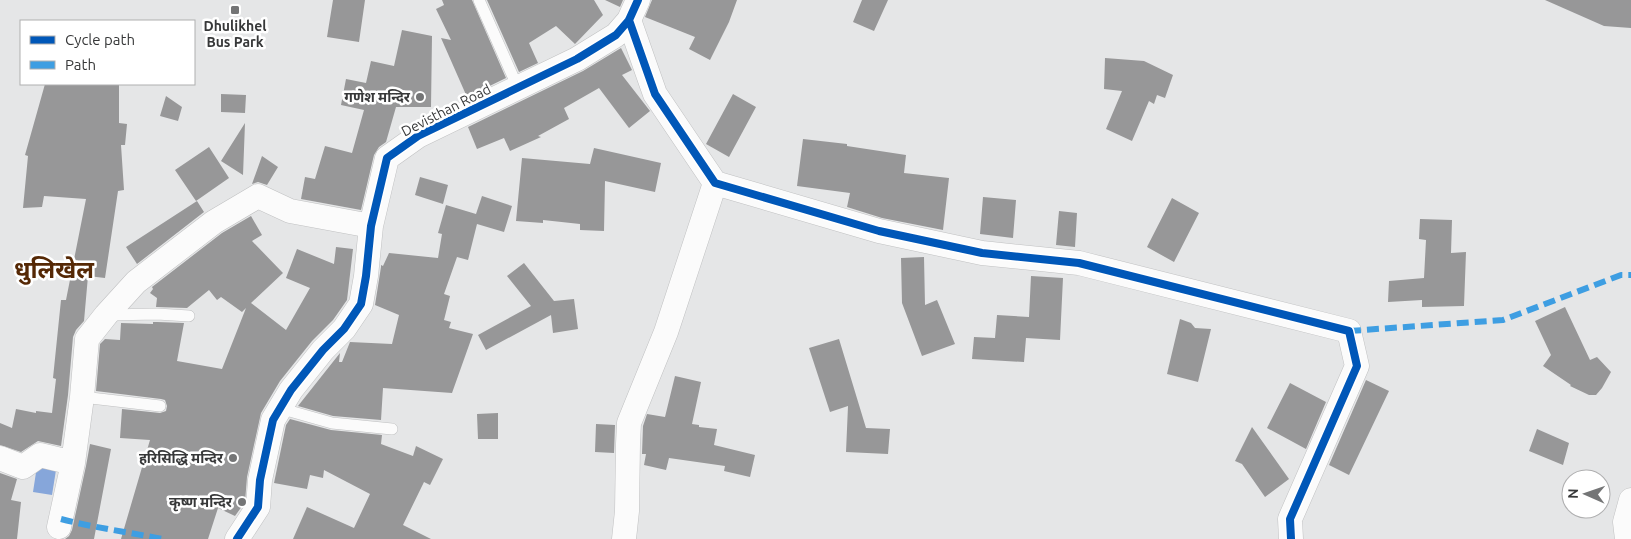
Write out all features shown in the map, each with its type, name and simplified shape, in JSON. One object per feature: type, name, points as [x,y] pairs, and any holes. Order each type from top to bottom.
[{"type":"street","name":"Devisthan Road","points":[[243,537],[258,507],[260,480],[273,420],[279,408],[308,368],[344,329],[361,304],[371,226],[387,158],[418,136],[577,59],[616,35],[633,10]]},
{"type":"street","points":[[633,10],[655,94],[715,183],[879,231],[982,253],[1079,264],[1349,331],[1357,366],[1290,519],[1291,539]]},
{"type":"street","points":[[624,539],[627,511],[629,423],[666,332],[715,183]]},
{"type":"street","points":[[59,527],[73,463],[87,340],[106,315],[136,282],[214,222],[258,196],[290,211],[371,226]]},
{"type":"street","points":[[0,458],[23,467],[40,455],[73,463]]},
{"type":"street","points":[[1627,539],[1625,522],[1631,500]]},
{"type":"lane","points":[[479,0],[518,88]]},
{"type":"lane","points":[[106,315],[157,314],[189,316]]},
{"type":"lane","points":[[82,397],[160,406]]},
{"type":"lane","points":[[279,408],[332,423],[392,429]]},
{"type":"water","points":[[37,466],[56,470],[52,495],[33,492]]},
{"type":"building","points":[[333,0],[365,0],[359,42],[327,37]]},
{"type":"building","points":[[442,0],[472,0],[506,78],[467,97],[441,38],[451,40],[436,9],[444,5]]},
{"type":"building","points":[[487,0],[594,0],[603,15],[575,44],[556,26],[529,43],[538,63],[519,72]]},
{"type":"building","points":[[605,0],[623,0],[620,7]]},
{"type":"building","points":[[652,0],[737,0],[729,22],[710,60],[689,49],[695,37],[645,17]]},
{"type":"building","points":[[862,0],[888,0],[874,31],[853,22]]},
{"type":"building","points":[[1545,0],[1631,0],[1631,28],[1604,26]]},
{"type":"building","points":[[402,30],[432,36],[431,107],[396,107],[386,142],[379,147],[374,155],[361,210],[301,199],[305,177],[315,179],[325,146],[352,153],[364,110],[341,105],[346,79],[366,83],[371,61],[394,66]]},
{"type":"building","points":[[621,48],[632,70],[622,75],[650,111],[629,128],[599,88],[564,108],[569,119],[538,136],[541,137],[510,151],[504,138],[477,149],[468,127],[583,71]]},
{"type":"building","points":[[1105,58],[1144,61],[1173,75],[1165,98],[1157,95],[1154,104],[1149,101],[1132,141],[1106,129],[1122,91],[1104,89]]},
{"type":"building","points":[[45,85],[119,85],[119,123],[127,124],[125,145],[121,145],[124,190],[118,191],[105,278],[88,276],[84,321],[73,337],[61,446],[38,441],[21,452],[0,445],[0,423],[12,428],[16,409],[36,413],[36,411],[52,413],[56,379],[53,378],[61,300],[66,300],[86,199],[44,196],[42,207],[23,208],[28,156],[25,155]]},
{"type":"building","points":[[221,94],[246,95],[245,113],[221,112]]},
{"type":"building","points":[[733,94],[756,107],[729,157],[706,144]]},
{"type":"building","points":[[166,96],[182,107],[178,121],[160,116]]},
{"type":"building","points":[[245,123],[243,175],[221,161]]},
{"type":"building","points":[[803,139],[847,144],[847,146],[906,155],[904,173],[949,178],[943,230],[882,218],[847,207],[850,193],[797,186]]},
{"type":"building","points":[[209,147],[229,178],[196,201],[175,170]]},
{"type":"building","points":[[594,148],[661,163],[655,192],[605,181],[604,231],[580,230],[580,224],[543,220],[543,223],[516,221],[522,158],[590,164]]},
{"type":"building","points":[[262,156],[278,167],[267,185],[258,182],[252,184]]},
{"type":"building","points":[[420,177],[448,185],[443,204],[415,195]]},
{"type":"building","points":[[482,196],[512,206],[504,232],[477,224],[468,260],[457,257],[444,294],[450,296],[444,320],[451,322],[449,328],[473,334],[452,393],[383,388],[381,420],[333,416],[298,406],[340,353],[339,362],[342,362],[350,342],[392,344],[399,315],[375,305],[381,265],[383,266],[389,253],[438,258],[442,234],[438,233],[446,205],[476,214]]},
{"type":"building","points":[[983,197],[1016,200],[1013,238],[980,234]]},
{"type":"building","points":[[1172,198],[1199,213],[1174,262],[1147,247]]},
{"type":"building","points":[[197,201],[204,212],[137,264],[126,247]]},
{"type":"building","points":[[1059,211],[1077,213],[1075,247],[1056,245]]},
{"type":"building","points":[[251,216],[262,235],[252,241],[283,273],[251,303],[286,330],[310,288],[286,278],[297,249],[334,264],[336,247],[353,249],[347,300],[333,320],[312,341],[280,381],[261,413],[247,477],[245,502],[235,516],[218,508],[208,539],[121,539],[150,440],[120,438],[122,409],[160,413],[166,411],[167,406],[165,400],[161,399],[96,391],[100,344],[105,339],[120,340],[121,323],[184,323],[177,361],[222,369],[246,308],[242,312],[221,297],[217,300],[209,290],[187,308],[156,307],[157,298],[150,293],[153,289],[152,287],[222,233]]},
{"type":"building","points":[[1420,219],[1452,220],[1451,253],[1466,252],[1464,306],[1422,307],[1422,300],[1388,302],[1389,281],[1424,278],[1426,240],[1419,239]]},
{"type":"building","points":[[924,257],[925,305],[937,300],[955,344],[922,356],[902,303],[901,258]]},
{"type":"building","points":[[524,263],[554,301],[574,299],[578,329],[553,333],[551,315],[486,350],[478,335],[531,306],[507,276]]},
{"type":"building","points":[[1031,276],[1063,278],[1060,340],[1026,338],[1024,362],[972,359],[974,337],[995,338],[997,315],[1029,317]]},
{"type":"building","points":[[1565,307],[1590,360],[1597,357],[1611,372],[1596,395],[1589,395],[1570,386],[1543,366],[1551,355],[1535,321]]},
{"type":"building","points":[[1180,319],[1191,323],[1195,328],[1211,329],[1198,382],[1167,374]]},
{"type":"building","points":[[839,339],[866,428],[890,429],[888,454],[846,452],[848,406],[830,412],[809,348]]},
{"type":"building","points":[[675,376],[701,382],[692,424],[699,425],[699,427],[717,429],[714,445],[755,455],[750,477],[724,471],[725,466],[669,458],[666,470],[644,465],[646,454],[642,454],[643,426],[647,414],[665,417]]},
{"type":"building","points":[[1366,380],[1389,391],[1349,475],[1329,465]]},
{"type":"building","points":[[1290,383],[1326,402],[1306,449],[1267,428]]},
{"type":"building","points":[[498,413],[498,439],[478,439],[477,414]]},
{"type":"building","points":[[290,419],[331,430],[382,435],[381,444],[413,456],[416,446],[443,459],[430,485],[424,482],[403,525],[431,539],[293,539],[307,507],[354,528],[370,494],[324,470],[323,478],[310,475],[307,489],[274,483],[286,425]]},
{"type":"building","points":[[596,424],[615,425],[614,453],[595,452]]},
{"type":"building","points":[[1252,427],[1289,479],[1265,497],[1242,464],[1235,461]]},
{"type":"building","points":[[1537,429],[1569,443],[1563,465],[1529,451]]},
{"type":"building","points":[[90,444],[111,449],[94,539],[65,539],[72,530]]},
{"type":"building","points":[[0,473],[17,479],[11,500],[21,502],[17,539],[0,539]]},
{"type":"marked path","points":[[1349,331],[1503,320],[1621,275],[1631,275]]},
{"type":"marked path","points":[[61,519],[162,539]]},
{"type":"cycle path","points":[[237,539],[258,507],[260,480],[273,420],[291,390],[323,350],[344,329],[361,304],[371,226],[387,158],[418,136],[577,59],[616,35],[629,20],[638,0]]},
{"type":"cycle path","points":[[629,20],[655,94],[715,183],[879,231],[982,253],[1079,263],[1349,331],[1357,366],[1290,519],[1291,539]]},
{"type":"place","name":"Dhulikhel Bus Park","points":[[235,10]]},
{"type":"place","name":"गणेश मन्दिर","points":[[420,97]]},
{"type":"place","name":"हरिसिद्धि मन्दिर","points":[[233,458]]},
{"type":"place","name":"कृष्ण मन्दिर","points":[[242,502]]},
{"type":"district","name":"धुलिखेल","points":[[54,270]]}]
